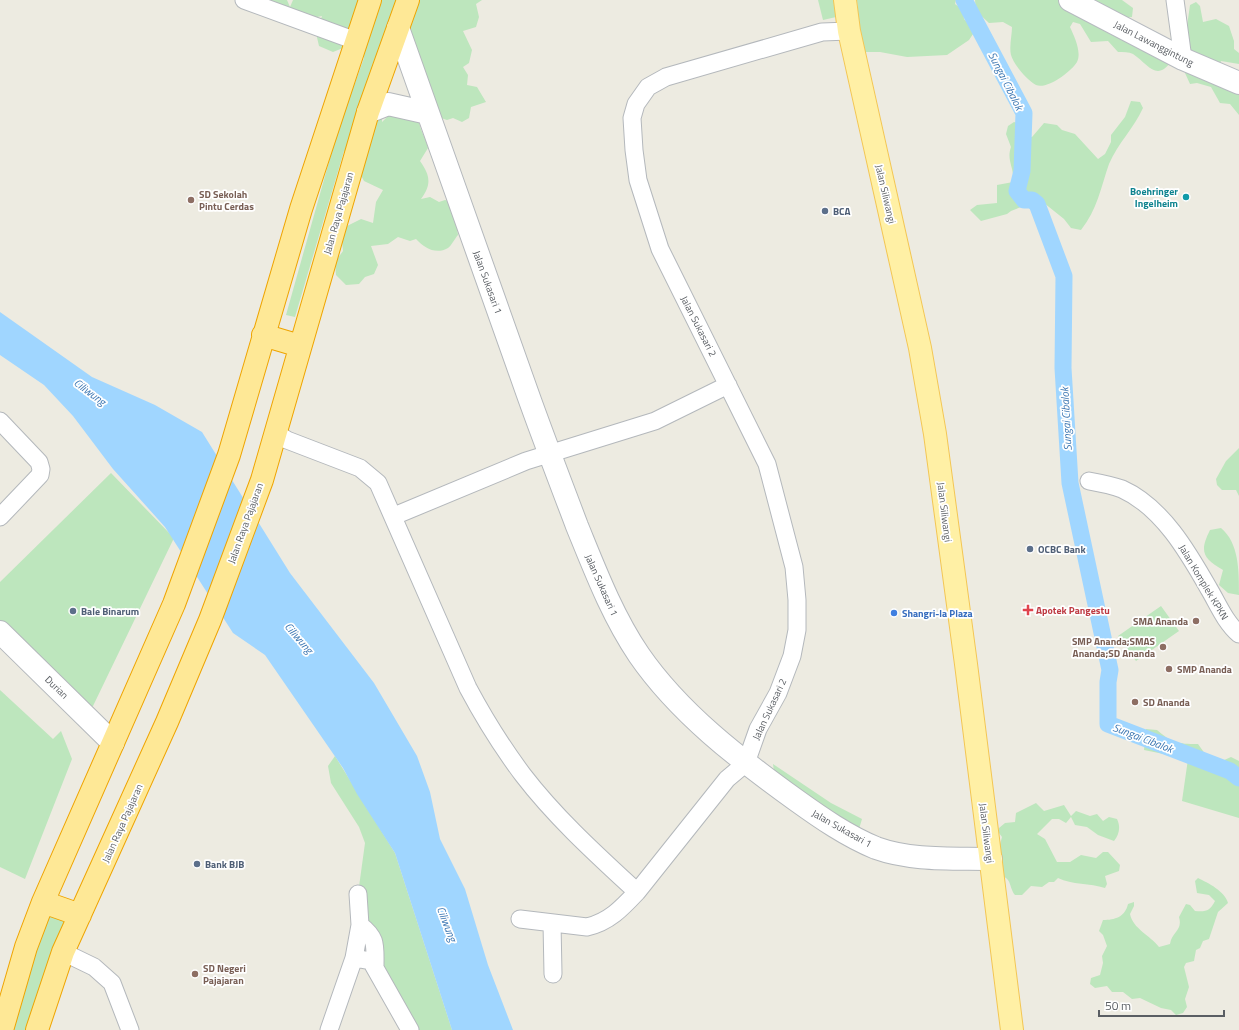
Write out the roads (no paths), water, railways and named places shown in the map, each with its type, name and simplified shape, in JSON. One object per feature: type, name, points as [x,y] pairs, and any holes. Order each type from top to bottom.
[{"type":"highway","points":[[2,1030],[26,947],[43,902],[174,604],[229,455],[301,209],[370,0]]},
{"type":"highway","name":"Jalan Raya Pajajaran","points":[[37,1030],[63,952],[168,722],[210,620],[262,480],[368,112],[408,0]]},
{"type":"highway","points":[[263,335],[300,346]]},
{"type":"highway","points":[[43,902],[80,915]]},
{"type":"main road","name":"Jalan Siliwangi","points":[[846,0],[849,31],[920,348],[935,434],[991,858],[1012,1030]]},
{"type":"street","points":[[244,0],[356,41]]},
{"type":"street","name":"Jalan Lawanggintung","points":[[1070,0],[1183,59],[1239,83]]},
{"type":"street","points":[[1175,0],[1183,59]]},
{"type":"street","name":"Jalan Sukasari 1","points":[[398,28],[549,453],[598,579],[618,621],[636,650],[670,693],[694,717],[746,763],[820,818],[876,848],[900,854],[921,857],[991,858]]},
{"type":"street","name":"Jalan Sukasari 2","points":[[746,763],[758,729],[778,693],[792,656],[796,630],[797,600],[794,567],[767,464],[660,249],[638,180],[632,118],[636,104],[648,87],[666,77],[822,32],[849,31]]},
{"type":"street","points":[[368,112],[388,104],[400,105],[428,113]]},
{"type":"street","points":[[394,516],[549,453],[655,421],[728,385]]},
{"type":"street","points":[[0,421],[39,462],[41,469],[40,474],[0,517]]},
{"type":"street","points":[[276,433],[287,440],[360,468],[368,473],[378,483],[394,516],[468,688],[504,749],[523,775],[566,824],[637,892]]},
{"type":"street","name":"Jalan Komplek KPKN","points":[[1089,481],[1112,485],[1131,494],[1159,517],[1183,546],[1228,622],[1239,634]]},
{"type":"street","name":"Durian","points":[[0,632],[113,743]]},
{"type":"street","points":[[520,919],[587,927],[598,924],[611,917],[637,892],[727,779],[746,763]]},
{"type":"street","points":[[329,1030],[354,958],[360,924],[358,894]]},
{"type":"street","points":[[552,923],[553,974]]},
{"type":"street","points":[[360,924],[370,933],[374,940],[375,966]]},
{"type":"street","points":[[63,952],[94,967],[112,983],[130,1030]]},
{"type":"street","points":[[354,958],[371,961],[375,966],[410,1030]]},
{"type":"water","name":"Ciliwung","points":[[0,312],[92,377],[155,405],[202,432],[290,573],[374,683],[417,756],[430,792],[440,839],[465,889],[488,965],[513,1030],[452,1030],[395,853],[357,794],[343,768],[265,655],[233,633],[165,527],[113,469],[73,416],[44,385],[0,355]]},
{"type":"waterway","name":"Sungai Cibalok","points":[[964,0],[1024,113],[1022,171],[1017,191],[1024,200],[1032,200],[1037,204],[1064,276],[1063,368],[1070,483],[1110,670],[1108,682],[1108,724],[1230,771],[1239,778]]},
{"type":"place","name":"Boehringer Ingelheim","points":[[1186,197]]},
{"type":"place","name":"SD Sekolah Pintu Cerdas","points":[[191,200]]},
{"type":"place","name":"BCA","points":[[825,211]]},
{"type":"place","name":"OCBC Bank","points":[[1030,549]]},
{"type":"place","name":"Apotek Pangestu","points":[[1028,610]]},
{"type":"place","name":"Bale Binarum","points":[[73,611]]},
{"type":"place","name":"Shangri-la Plaza","points":[[894,613]]},
{"type":"place","name":"SMA Ananda","points":[[1196,621]]},
{"type":"place","name":"SMP Ananda;SMAS Ananda;SD Ananda","points":[[1163,647]]},
{"type":"place","name":"SMP Ananda","points":[[1169,669]]},
{"type":"place","name":"SD Ananda","points":[[1135,702]]},
{"type":"place","name":"Bank BJB","points":[[197,864]]},
{"type":"place","name":"SD Negeri Pajajaran","points":[[195,974]]}]
